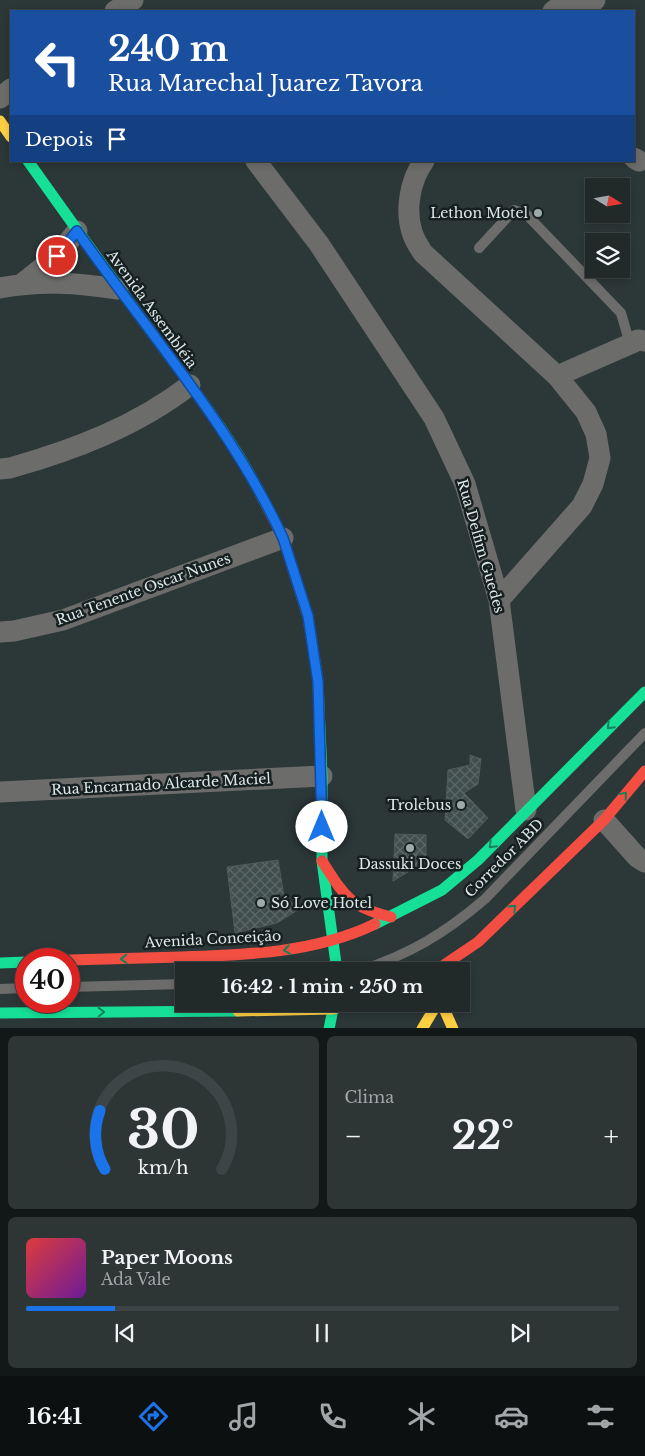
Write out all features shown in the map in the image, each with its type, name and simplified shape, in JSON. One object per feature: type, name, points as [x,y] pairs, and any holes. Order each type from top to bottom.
[{"type":"main road","points":[[0,122],[10,137]]},
{"type":"main road","name":"Avenida Assembléia","points":[[29,162],[118,289],[190,385],[250,474],[283,538],[308,616],[318,682],[322,776],[322,861],[336,962]]},
{"type":"main road","name":"Avenida Conceição","points":[[80,960],[242,955],[286,950],[334,940],[363,930],[391,917],[442,890],[460,876],[645,692]]},
{"type":"main road","points":[[448,962],[478,942],[604,820],[645,771]]},
{"type":"main road","points":[[322,861],[344,893],[356,905],[369,912],[391,917]]},
{"type":"main road","points":[[464,962],[478,942]]},
{"type":"main road","points":[[0,962],[15,962]]},
{"type":"main road","points":[[0,1013],[175,1009]]},
{"type":"main road","points":[[329,1028],[332,1012]]},
{"type":"main road","points":[[422,1028],[432,1012]]},
{"type":"main road","points":[[446,1012],[453,1028]]},
{"type":"street","points":[[117,10],[133,0],[141,10]]},
{"type":"street","points":[[555,10],[564,4],[595,0]]},
{"type":"street","points":[[0,98],[10,90]]},
{"type":"street","name":"Rua Delfim Guedes","points":[[257,162],[319,244],[434,418],[466,484],[499,600],[526,810]]},
{"type":"street","points":[[423,162],[419,168],[411,192],[408,214],[412,233],[423,253],[557,376],[586,412],[596,434],[600,458],[593,484],[582,506],[499,600]]},
{"type":"street","points":[[23,283],[57,256],[77,231]]},
{"type":"street","points":[[0,288],[23,283],[72,283],[118,289]]},
{"type":"street","points":[[557,376],[637,342]]},
{"type":"street","points":[[0,469],[10,468],[73,449],[152,412],[190,385]]},
{"type":"street","name":"Rua Tenente Oscar Nunes","points":[[0,632],[63,620],[283,538]]},
{"type":"street","name":"Rua Encarnado Alcarde Maciel","points":[[0,792],[322,776]]},
{"type":"street","points":[[604,820],[637,857],[645,862]]},
{"type":"lane","points":[[478,248],[514,210],[526,214],[621,313],[637,342]]},
{"type":"lane","name":"Corredor ABD","points":[[382,962],[410,951],[460,920],[485,899],[645,733]]},
{"type":"lane","points":[[80,987],[175,984]]},
{"type":"lane","points":[[0,989],[15,988]]},
{"type":"building","name":"Trolebus","points":[[470,755],[481,759],[478,784],[464,793],[488,818],[468,839],[445,820],[448,770],[470,765]]},
{"type":"building","name":"Dassuki Doces","points":[[395,834],[426,835],[426,861],[393,881]]},
{"type":"building","name":"Só Love Hotel","points":[[278,860],[284,896],[299,909],[277,923],[235,933],[227,867]]},
{"type":"traffic: fast","points":[[29,162],[212,416],[252,478],[263,499]]},
{"type":"traffic: fast","points":[[314,655],[318,682],[322,776],[322,861],[336,962]]},
{"type":"traffic: fast","points":[[375,924],[442,890],[478,860],[645,692]]},
{"type":"traffic: fast","points":[[0,963],[15,962]]},
{"type":"traffic: fast","points":[[0,1013],[175,1012]]},
{"type":"traffic: fast","points":[[329,1028],[332,1012]]},
{"type":"traffic: slow","points":[[0,121],[10,136]]},
{"type":"traffic: slow","points":[[423,1028],[432,1012]]},
{"type":"traffic: slow","points":[[446,1012],[453,1028]]},
{"type":"traffic: jam","points":[[263,499],[283,538],[308,617],[314,655]]},
{"type":"traffic: jam","points":[[448,962],[478,942],[604,820],[645,771]]},
{"type":"traffic: jam","points":[[322,861],[336,883],[349,898],[366,909],[391,917]]},
{"type":"traffic: jam","points":[[80,960],[205,956],[280,951],[328,941],[352,934],[375,924]]},
{"type":"place","name":"Lethon Motel","points":[[538,213]]},
{"type":"place","name":"Trolebus","points":[[461,805]]},
{"type":"place","name":"Dassuki Doces","points":[[410,848]]},
{"type":"place","name":"Só Love Hotel","points":[[261,903]]},
{"type":"route","points":[[57,256],[77,231],[190,385],[250,474],[278,527],[308,616],[318,682],[322,827]]}]
